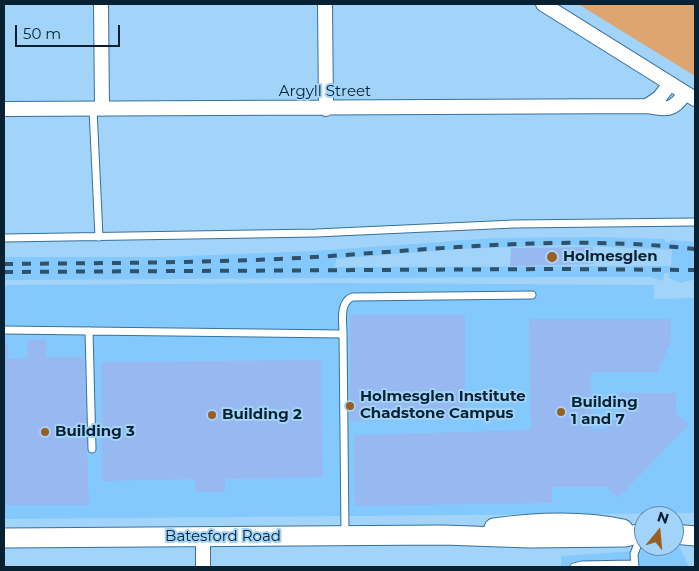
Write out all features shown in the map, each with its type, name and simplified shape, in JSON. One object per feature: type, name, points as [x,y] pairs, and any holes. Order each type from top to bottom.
[{"type":"main road","name":"Batesford Road","points":[[4,538],[443,535],[530,538],[625,537],[634,535]]},
{"type":"street","points":[[97,109],[101,4]]},
{"type":"street","points":[[325,4],[326,109]]},
{"type":"street","points":[[542,4],[690,96]]},
{"type":"street","points":[[647,106],[663,94],[670,84]]},
{"type":"street","name":"Argyll Street","points":[[4,109],[326,109],[647,106],[662,110],[668,109],[690,96]]},
{"type":"street","points":[[203,537],[203,567]]},
{"type":"lane","points":[[97,109],[100,237]]},
{"type":"lane","points":[[4,238],[325,233],[514,224],[695,222]]},
{"type":"lane","points":[[345,537],[343,334],[344,304],[347,300],[352,297],[532,295]]},
{"type":"lane","points":[[4,330],[343,334]]},
{"type":"lane","points":[[89,331],[92,448]]},
{"type":"lane","points":[[574,567],[582,565],[634,566]]},
{"type":"shaded area","points":[[578,4],[695,4],[695,76]]},
{"type":"shaded area","points":[[596,237],[665,239],[665,242],[670,242],[671,240],[695,242],[695,279],[681,283],[669,278],[669,273],[664,273],[663,281],[650,277],[4,280],[4,257],[161,257],[315,251],[495,238]],"holes":[[[570,245],[672,250],[671,266],[335,267],[336,259],[459,249]]]},
{"type":"shaded area","name":"Holmesglen Institute Chadstone Campus","points":[[337,283],[654,285],[654,299],[695,298],[695,513],[684,513],[684,506],[634,506],[634,514],[4,519],[4,285]]},
{"type":"shaded area","points":[[634,551],[634,556],[684,556],[689,567],[561,567],[561,556]]},
{"type":"building","points":[[593,247],[594,264],[510,266],[511,248]]},
{"type":"building","points":[[350,315],[465,315],[465,419],[350,421]]},
{"type":"building","name":"Building 1 and 7","points":[[529,319],[671,319],[671,342],[657,372],[591,372],[592,429],[605,429],[620,411],[620,393],[676,393],[676,413],[689,424],[618,498],[607,487],[552,487],[552,503],[355,506],[354,435],[531,430]]},
{"type":"building","name":"Building 3","points":[[27,340],[46,340],[46,357],[84,357],[89,505],[4,505],[4,344],[8,344],[8,359],[28,358]]},
{"type":"building","name":"Building 2","points":[[321,360],[323,477],[225,479],[225,492],[195,492],[195,479],[102,481],[101,362]]},
{"type":"railway","points":[[4,264],[262,260],[546,243],[646,245],[695,249]]},
{"type":"railway","points":[[4,272],[695,270]]},
{"type":"place","name":"Holmesglen","points":[[552,257]]},
{"type":"place","name":"Holmesglen Institute Chadstone Campus","points":[[350,406]]},
{"type":"place","name":"Building 1 and 7","points":[[561,412]]},
{"type":"place","name":"Building 2","points":[[212,415]]},
{"type":"place","name":"Building 3","points":[[45,432]]}]
